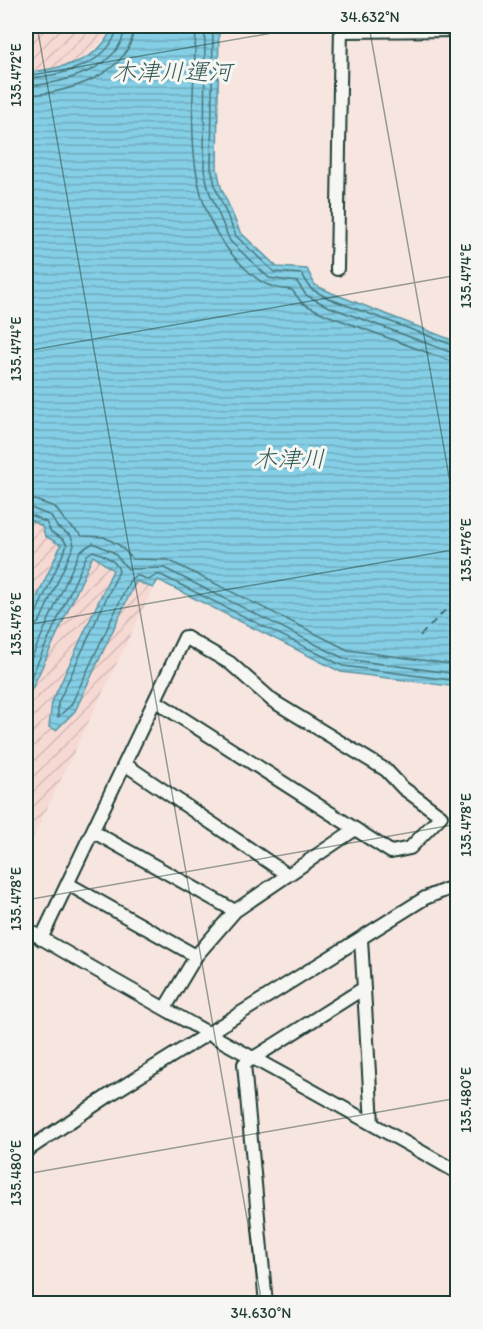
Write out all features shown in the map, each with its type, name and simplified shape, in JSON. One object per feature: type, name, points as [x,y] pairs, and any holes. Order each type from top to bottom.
[{"type":"street","points":[[337,269],[341,28],[458,30]]},
{"type":"street","points":[[41,939],[157,702],[185,637],[230,663],[273,701],[386,770],[403,788],[441,816],[410,848],[391,852],[354,831],[157,702]]},
{"type":"street","points":[[126,765],[288,875]]},
{"type":"street","points":[[165,1008],[196,956],[235,911],[354,831]]},
{"type":"street","points":[[93,832],[235,911]]},
{"type":"street","points":[[68,884],[196,956]]},
{"type":"street","points":[[26,1151],[208,1032],[425,898],[458,885]]},
{"type":"street","points":[[26,929],[208,1032],[251,1059],[458,1173]]},
{"type":"street","points":[[361,939],[372,1124]]},
{"type":"street","points":[[266,1304],[244,1064],[364,988]]},
{"type":"shaded area","points":[[26,26],[111,26],[104,39],[85,56],[68,66],[37,73],[26,73]]},
{"type":"shaded area","points":[[26,518],[42,526],[45,536],[61,545],[91,560],[93,556],[153,588],[26,852]]},
{"type":"water","name":"木津川","points":[[112,26],[219,26],[217,168],[221,187],[240,232],[277,267],[307,269],[315,285],[457,342],[457,687],[341,672],[158,580],[153,588],[136,581],[75,711],[56,730],[49,727],[52,702],[113,570],[93,556],[26,702],[26,621],[61,545],[45,536],[42,526],[26,518],[26,73],[63,66],[88,57],[106,39]]},
{"type":"ferry route","points":[[420,636],[458,597]]},
{"type":"water label","name":"木津川運河","points":[[172,71]]}]
